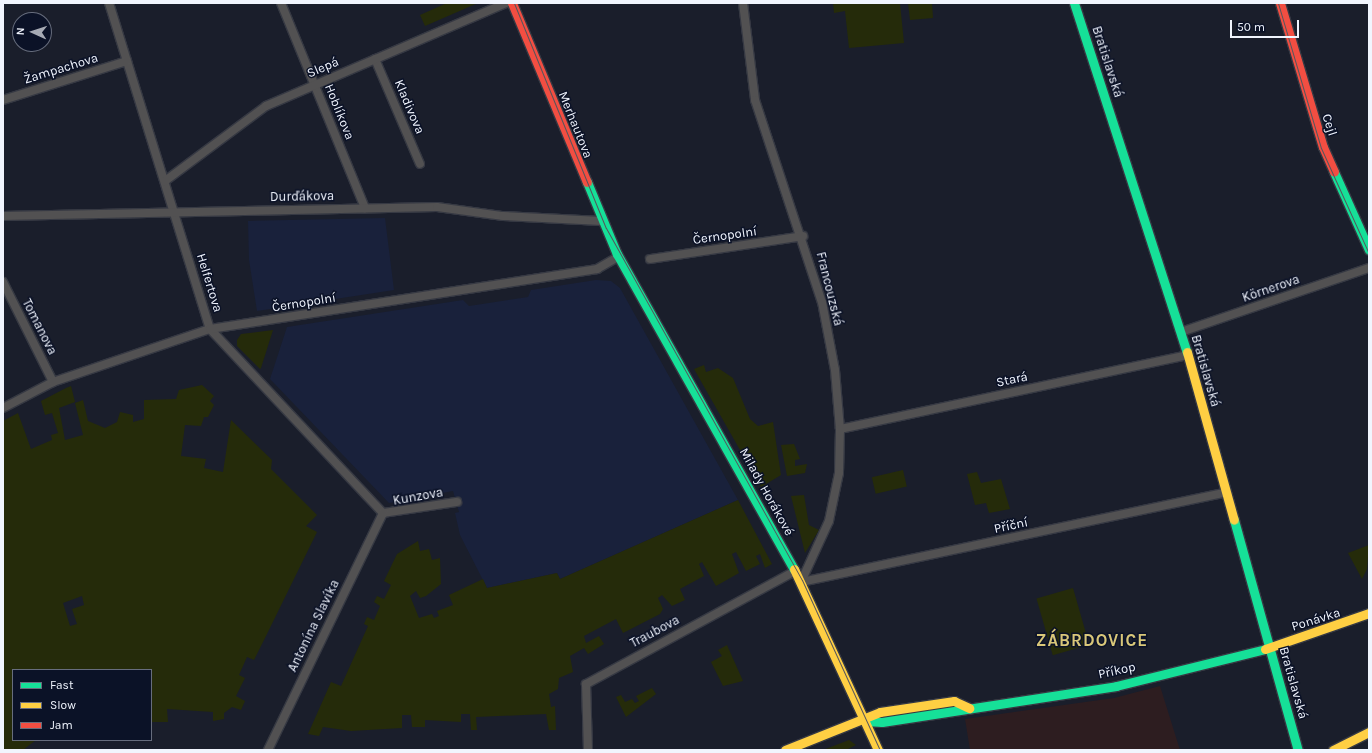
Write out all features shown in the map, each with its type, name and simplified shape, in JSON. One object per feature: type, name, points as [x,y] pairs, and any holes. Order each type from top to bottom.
[{"type":"street","name":"Helfertova","points":[[109,3],[175,212],[210,330],[383,513]]},
{"type":"street","name":"Hoblíkova","points":[[281,3],[365,208]]},
{"type":"street","name":"Slepá","points":[[164,180],[266,106],[506,3]]},
{"type":"street","name":"Merhautova","points":[[512,3],[601,221],[618,256]]},
{"type":"street","name":"Francouzská","points":[[743,3],[755,100],[803,236],[822,302],[835,370],[840,429],[839,473],[829,521],[801,582]]},
{"type":"street","name":"Bratislavská","points":[[1074,3],[1188,355],[1225,493],[1298,750]]},
{"type":"street","name":"Cejl","points":[[1280,3],[1323,147],[1369,250]]},
{"type":"street","name":"Kladivova","points":[[375,59],[420,164]]},
{"type":"street","name":"Žampachova","points":[[3,100],[127,61]]},
{"type":"street","name":"Durďákova","points":[[3,216],[437,207],[503,216],[601,221]]},
{"type":"street","name":"Černopolní","points":[[650,259],[803,236]]},
{"type":"street","name":"Černopolní","points":[[3,408],[53,382],[210,330],[597,269],[618,256]]},
{"type":"street","name":"Milady Horákové","points":[[618,256],[801,582],[878,750]]},
{"type":"street","name":"Körnerova","points":[[1181,332],[1369,268]]},
{"type":"street","name":"Tomanova","points":[[3,282],[53,382]]},
{"type":"street","name":"Stará","points":[[840,429],[1188,355]]},
{"type":"street","name":"Příční","points":[[801,582],[1225,493]]},
{"type":"street","name":"Kunzova","points":[[383,513],[457,502]]},
{"type":"street","name":"Antonína Slavíka","points":[[268,750],[383,513]]},
{"type":"street","name":"Traubova","points":[[588,750],[586,684],[795,571]]},
{"type":"street","name":"Ponávka","points":[[1269,648],[1369,613]]},
{"type":"street","name":"Příkop","points":[[785,750],[865,722],[1116,686],[1269,648]]},
{"type":"street","points":[[1333,750],[1369,732]]},
{"type":"shaded area","points":[[385,218],[394,290],[257,311],[249,260],[248,221]]},
{"type":"shaded area","points":[[596,280],[611,281],[620,288],[738,500],[560,579],[557,573],[487,588],[460,535],[455,513],[459,512],[453,491],[389,503],[270,379],[287,327],[463,300],[469,306],[528,297],[531,290]]},
{"type":"shaded area","points":[[1160,686],[1180,750],[970,750],[965,719],[1114,698]]},
{"type":"green space","points":[[447,3],[478,3],[425,26],[420,15]]},
{"type":"green space","points":[[833,3],[900,3],[904,43],[849,48],[845,11],[834,13]]},
{"type":"green space","points":[[908,3],[932,3],[933,18],[910,20]]},
{"type":"green space","points":[[273,330],[260,369],[237,346],[237,340],[241,334]]},
{"type":"green space","points":[[704,365],[706,372],[718,368],[733,378],[750,419],[758,426],[773,422],[781,475],[761,487],[694,369]]},
{"type":"green space","points":[[202,385],[214,396],[210,401],[214,405],[208,417],[204,417],[201,426],[185,425],[181,456],[206,459],[204,468],[223,472],[231,420],[272,460],[271,469],[317,515],[306,526],[317,532],[254,660],[247,657],[239,675],[245,678],[236,696],[245,701],[241,710],[232,707],[224,713],[224,719],[213,721],[213,712],[167,709],[168,722],[152,722],[152,669],[12,669],[12,741],[35,741],[23,750],[3,750],[3,421],[18,413],[31,449],[52,440],[51,435],[58,433],[52,413],[45,415],[41,401],[71,386],[75,402],[59,408],[65,440],[83,435],[75,403],[83,400],[88,421],[105,428],[117,422],[120,412],[133,415],[133,422],[144,419],[144,400],[176,399],[179,390]],"holes":[[[82,596],[84,605],[72,609],[77,624],[70,626],[63,603]]]},
{"type":"green space","points":[[794,444],[800,459],[795,460],[795,466],[807,464],[805,473],[787,476],[781,445]]},
{"type":"green space","points":[[903,470],[907,487],[876,494],[872,477]]},
{"type":"green space","points":[[977,472],[981,483],[1001,479],[1010,509],[989,513],[986,503],[975,505],[967,474]]},
{"type":"green space","points":[[804,495],[809,525],[819,530],[805,553],[791,496]]},
{"type":"green space","points":[[738,500],[772,564],[765,568],[760,554],[756,556],[760,564],[746,571],[736,552],[732,554],[739,573],[716,586],[702,562],[699,564],[704,576],[680,589],[685,600],[672,606],[662,595],[658,598],[663,609],[660,614],[623,633],[616,619],[584,636],[586,643],[599,636],[604,644],[588,654],[584,648],[570,656],[573,672],[559,678],[558,689],[549,694],[551,707],[555,706],[556,730],[549,730],[546,714],[476,717],[477,730],[471,730],[470,714],[461,714],[461,722],[425,720],[425,727],[412,727],[411,715],[402,715],[402,728],[351,731],[323,727],[319,736],[308,734],[331,682],[341,686],[368,626],[364,624],[367,617],[374,620],[380,606],[374,602],[377,596],[384,599],[391,585],[384,581],[397,554],[418,541],[420,551],[429,549],[432,560],[440,558],[441,584],[426,596],[420,598],[416,591],[410,596],[419,618],[432,614],[434,618],[439,616],[437,611],[453,605],[449,595],[483,579],[487,588],[557,573],[560,579]]},
{"type":"green space","points":[[1369,545],[1367,569],[1362,579],[1348,553]]},
{"type":"green space","points":[[1073,588],[1089,645],[1053,655],[1036,598]]},
{"type":"green space","points":[[727,645],[743,681],[723,686],[711,662],[722,656],[718,650]]},
{"type":"green space","points":[[652,688],[656,694],[626,717],[616,697],[621,695],[625,702],[632,699],[635,703],[639,701],[636,696]]},
{"type":"green space","points":[[849,740],[856,745],[846,750],[823,750]]},
{"type":"tram line","points":[[514,3],[606,228],[802,580],[880,750]]},
{"type":"tram line","points":[[1278,3],[1321,148],[1369,254]]},
{"type":"traffic: fast","points":[[1074,3],[1187,352]]},
{"type":"traffic: fast","points":[[1334,172],[1369,250]]},
{"type":"traffic: fast","points":[[587,182],[617,254],[794,569]]},
{"type":"traffic: fast","points":[[1234,520],[1298,750]]},
{"type":"traffic: fast","points":[[865,721],[882,722],[1116,686],[1265,649]]},
{"type":"traffic: slow","points":[[1187,352],[1234,520]]},
{"type":"traffic: slow","points":[[794,569],[878,750]]},
{"type":"traffic: slow","points":[[1265,649],[1369,613]]},
{"type":"traffic: slow","points":[[785,750],[880,712],[954,701],[969,708]]},
{"type":"traffic: slow","points":[[1333,750],[1369,732]]},
{"type":"traffic: jam","points":[[512,3],[587,182]]},
{"type":"traffic: jam","points":[[1280,3],[1323,147],[1334,172]]},
{"type":"district","name":"ZÁBRDOVICE","points":[[1092,641]]}]
